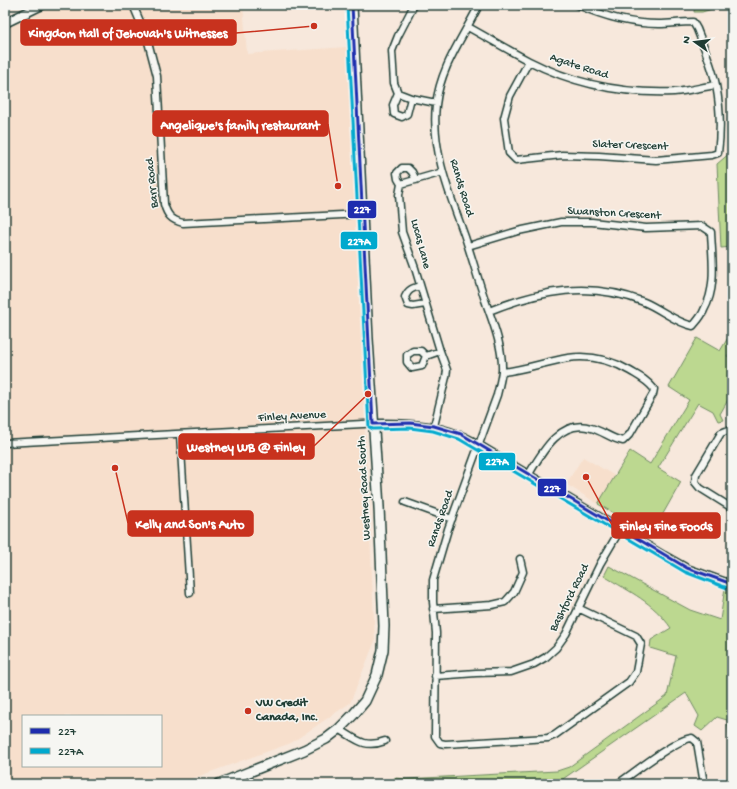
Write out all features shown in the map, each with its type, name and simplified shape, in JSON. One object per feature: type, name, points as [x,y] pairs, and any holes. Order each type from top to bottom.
[{"type":"main road","name":"Westney Road South","points":[[226,783],[304,750],[326,739],[339,729],[365,700],[377,675],[383,650],[384,626],[380,538],[352,5]]},
{"type":"street","points":[[5,23],[42,5]]},
{"type":"street","name":"Barr Road","points":[[133,5],[147,38],[157,76],[164,204],[166,212],[171,218],[177,222],[183,223],[362,214]]},
{"type":"street","points":[[411,98],[407,114],[402,117],[394,114],[394,105],[398,93],[394,83],[392,51],[414,5]]},
{"type":"street","name":"Rands Road","points":[[480,5],[450,58],[441,80],[436,103],[435,122],[437,144],[443,172],[489,311],[500,350],[502,372],[497,395],[452,519],[433,580],[436,633],[435,736],[440,743],[445,744],[548,738],[555,735],[630,682],[636,672],[641,644],[636,636],[578,608]]},
{"type":"street","name":"Slater Crescent","points":[[529,61],[510,96],[504,118],[509,153],[516,160],[562,155],[656,160],[712,156],[718,153],[719,115],[716,85],[698,28],[693,22],[658,24],[637,22],[595,13],[578,5]]},
{"type":"street","name":"Agate Road","points":[[468,27],[529,61],[567,77],[590,84],[640,92],[676,92],[716,85]]},
{"type":"street","points":[[398,93],[411,98],[436,103]]},
{"type":"street","name":"Lucas Lane","points":[[416,180],[408,168],[402,168],[397,173],[401,184],[399,195],[402,232],[447,370],[434,426]]},
{"type":"street","points":[[401,184],[443,172]]},
{"type":"street","name":"Swanston Crescent","points":[[468,246],[518,230],[561,222],[592,222],[646,228],[702,226],[711,232],[713,283],[704,311],[694,326],[685,325],[652,305],[638,300],[622,295],[592,290],[553,291],[489,311]]},
{"type":"street","name":"Lucas Lane","points":[[420,286],[412,288],[405,297],[408,304],[413,306],[425,304]]},
{"type":"street","points":[[426,356],[440,351]]},
{"type":"street","points":[[502,372],[518,371],[569,358],[602,359],[621,366],[637,375],[648,382],[654,389],[653,394],[630,434],[623,441],[615,440],[592,428],[574,426],[568,428],[554,437],[529,474]]},
{"type":"street","name":"Finley Avenue","points":[[5,443],[373,424],[410,423],[434,426],[461,434],[620,530],[687,568],[732,584]]},
{"type":"street","points":[[732,431],[721,433],[696,475],[695,482],[700,488],[732,508]]},
{"type":"street","points":[[180,434],[190,594]]},
{"type":"street","points":[[405,502],[452,519]]},
{"type":"street","name":"Bashford Road","points":[[435,676],[512,672],[534,664],[556,648],[566,634],[600,564],[620,530]]},
{"type":"street","points":[[434,609],[492,605],[505,602],[514,592],[522,572],[520,560]]},
{"type":"street","points":[[339,729],[365,744],[376,744],[385,741]]},
{"type":"street","points":[[618,784],[674,745],[686,738],[692,738],[697,742],[704,784]]},
{"type":"shaded area","points":[[50,5],[243,5],[247,54],[347,47],[375,641],[350,703],[291,743],[177,784],[5,784],[5,25]]},
{"type":"shaded area","points":[[583,457],[615,476],[598,504],[566,484]]},
{"type":"green space","points":[[695,5],[726,5],[702,12],[694,12]]},
{"type":"green space","points":[[726,5],[732,5],[732,24]]},
{"type":"green space","points":[[732,147],[732,247],[721,248],[717,164],[731,152]]},
{"type":"green space","points":[[732,331],[732,348],[727,356],[732,359],[732,393],[720,414],[723,420],[718,421],[713,411],[698,403],[658,468],[681,482],[651,535],[598,504],[630,451],[650,464],[689,400],[669,387],[697,338],[720,351]]},
{"type":"green space","points":[[609,566],[690,610],[720,620],[725,588],[732,590],[732,716],[728,720],[732,721],[732,757],[727,720],[717,717],[702,731],[695,726],[699,716],[686,693],[560,781],[543,784],[394,784],[394,778],[406,779],[557,771],[569,767],[667,696],[676,656],[650,648],[651,640],[671,628],[649,604],[604,576]]},
{"type":"transit line","name":"227A","points":[[347,5],[369,427],[373,429],[410,428],[433,431],[459,439],[685,572],[730,589]]},
{"type":"transit line","name":"227","points":[[352,5],[373,424],[410,423],[434,426],[461,434],[687,568],[732,584]]},
{"type":"place","name":"Kingdom Hall of Jehovah's Witnesses","points":[[314,26]]},
{"type":"place","name":"Angelique's family restaurant","points":[[338,186]]},
{"type":"place","name":"Westney WB @ Finley","points":[[368,394]]},
{"type":"place","name":"Kelly and Son's Auto","points":[[115,468]]},
{"type":"place","name":"Finley Fine Foods","points":[[586,477]]},
{"type":"place","name":"VW Credit Canada, Inc.","points":[[248,711]]}]
